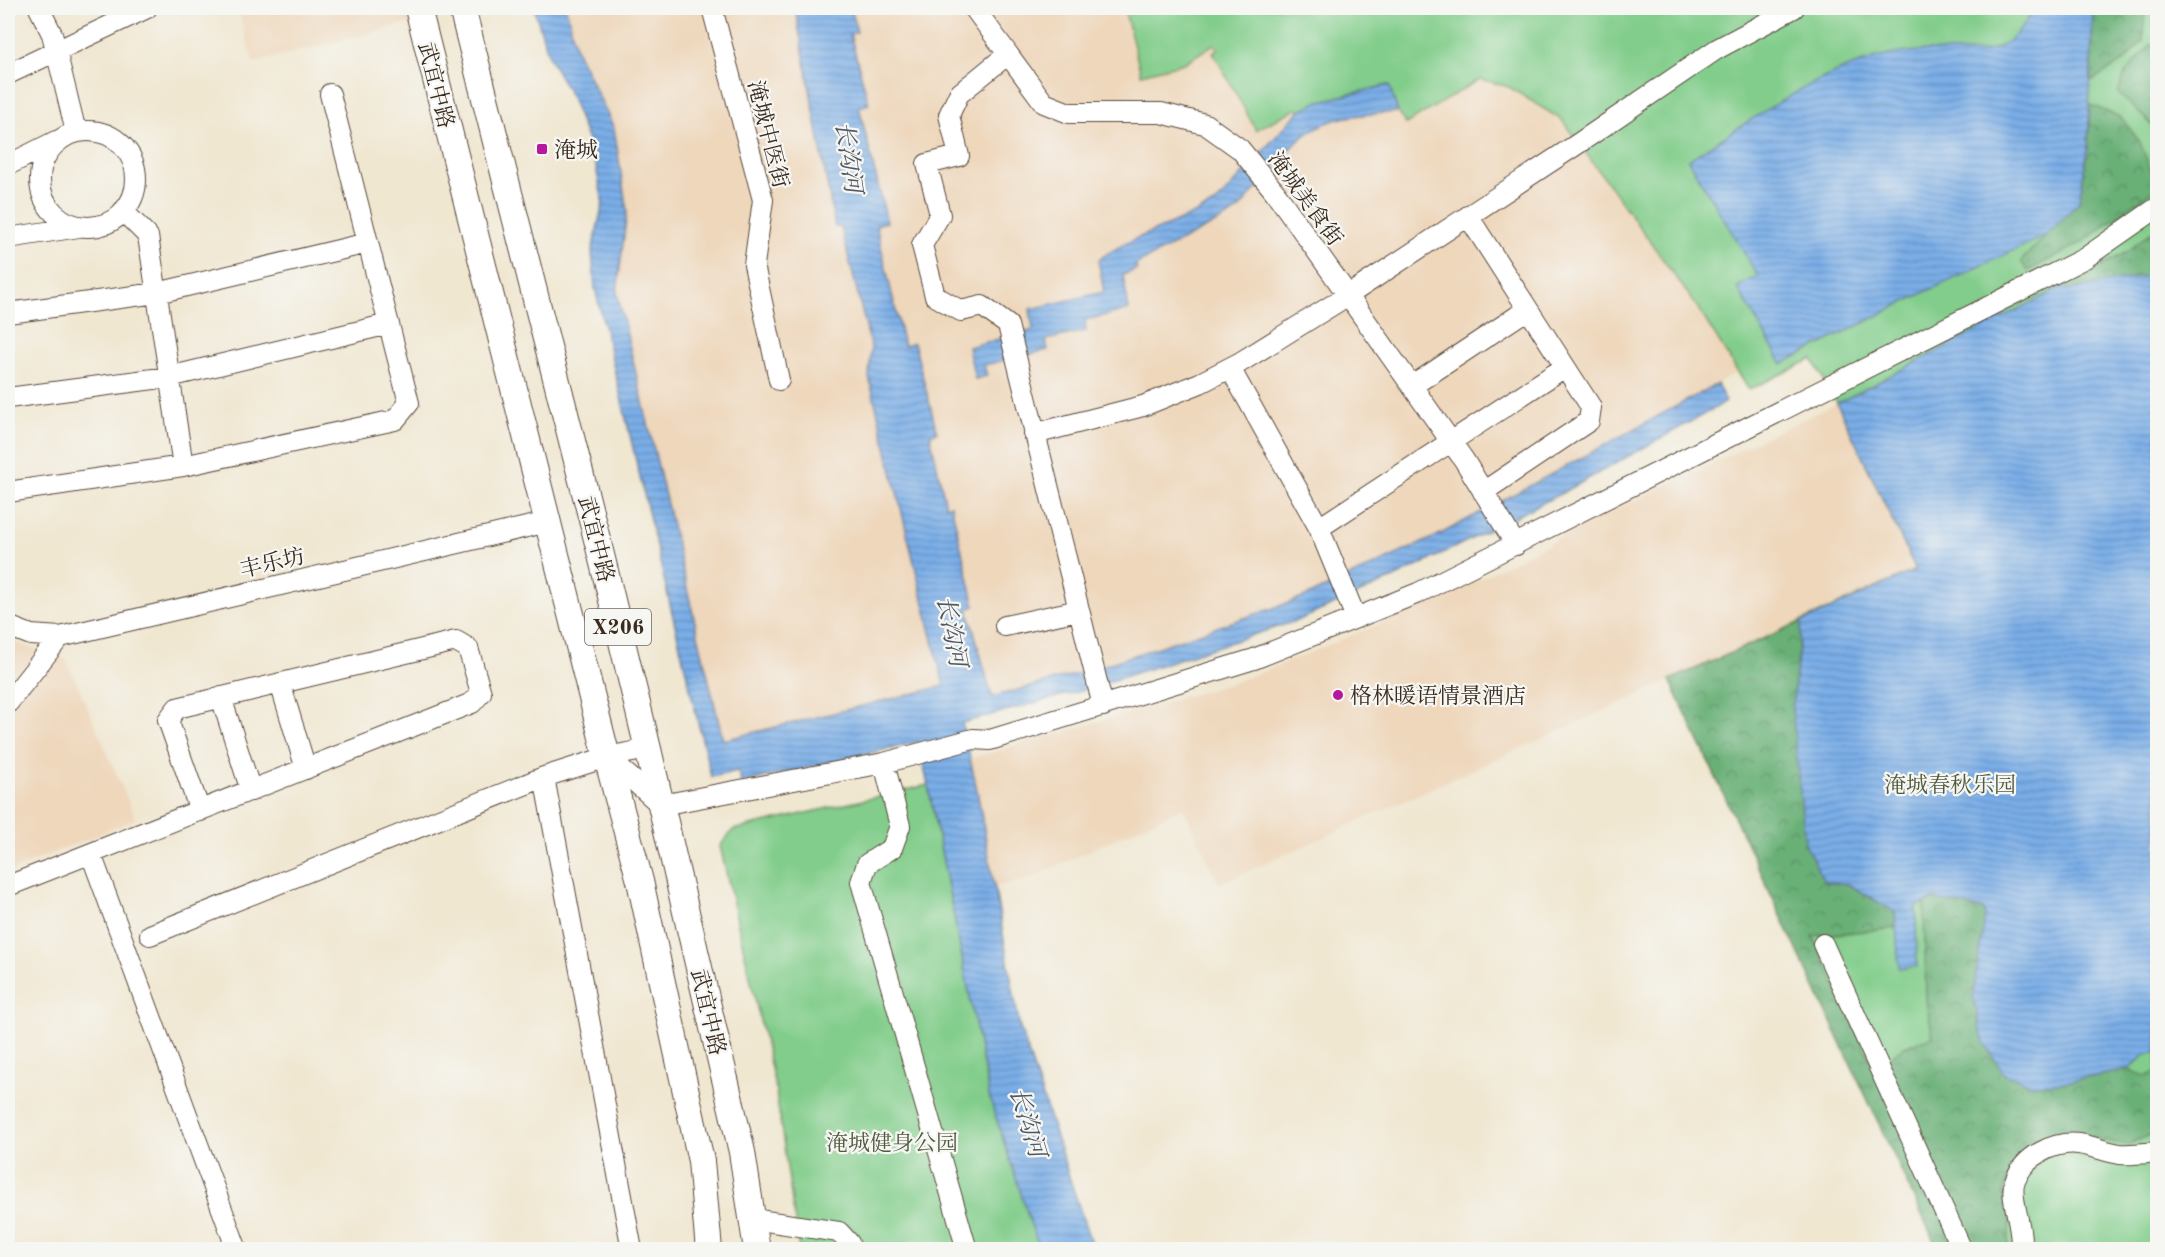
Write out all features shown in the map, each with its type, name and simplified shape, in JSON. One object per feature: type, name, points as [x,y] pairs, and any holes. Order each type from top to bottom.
[{"type":"main road","name":"武宜中路","points":[[418,8],[640,881],[701,1161],[709,1250]]},
{"type":"main road","name":"武宜中路","points":[[462,8],[648,749],[742,1152],[757,1250]]},
{"type":"street","points":[[39,8],[52,34],[56,51],[69,136]]},
{"type":"street","points":[[8,74],[147,8]]},
{"type":"street","name":"淹城中医街","points":[[712,8],[763,200],[754,265],[778,380]]},
{"type":"street","name":"淹城美食街","points":[[974,8],[1044,103],[1069,113],[1161,113],[1205,124],[1240,149],[1275,192],[1412,386],[1516,544]]},
{"type":"street","points":[[1034,434],[1143,406],[1230,368],[1347,296],[1717,49],[1794,8]]},
{"type":"street","points":[[1008,54],[959,94],[949,115],[958,156],[927,164],[940,215],[922,245],[935,296],[961,311],[982,306],[1008,326],[1102,706]]},
{"type":"street","points":[[8,492],[183,466],[395,420],[409,403],[330,94]]},
{"type":"street","points":[[8,165],[69,136],[92,131],[108,135],[122,144],[131,158],[136,173],[135,189],[129,205],[118,217],[104,225],[80,226],[8,238]]},
{"type":"street","points":[[69,136],[50,149],[43,163],[40,178],[42,193],[48,207],[59,218],[80,226]]},
{"type":"street","points":[[607,757],[661,805],[884,763],[973,739],[990,740],[1254,659],[1418,594],[2085,258],[2157,207]]},
{"type":"street","points":[[123,211],[148,236],[183,466]]},
{"type":"street","points":[[1468,216],[1591,407],[1589,421],[1483,492]]},
{"type":"street","points":[[8,313],[157,293],[368,243]]},
{"type":"street","points":[[1412,386],[1528,309]]},
{"type":"street","points":[[8,398],[169,377],[389,324]]},
{"type":"street","points":[[1319,528],[1565,367]]},
{"type":"street","points":[[1230,368],[1319,528],[1356,618]]},
{"type":"street","name":"丰乐坊","points":[[8,626],[31,634],[60,637],[548,522]]},
{"type":"street","points":[[1005,626],[1079,610]]},
{"type":"street","points":[[8,703],[16,679],[60,637]]},
{"type":"street","points":[[8,886],[91,854],[472,704],[481,693],[468,648],[456,641],[177,708],[168,720],[200,811]]},
{"type":"street","points":[[280,683],[306,769]]},
{"type":"street","points":[[221,698],[251,791]]},
{"type":"street","points":[[150,935],[544,777],[607,757],[648,749]]},
{"type":"street","points":[[884,763],[900,826],[892,848],[867,864],[861,882],[967,1250]]},
{"type":"street","points":[[544,777],[632,1250]]},
{"type":"street","points":[[91,854],[237,1250]]},
{"type":"street","points":[[1823,944],[1962,1250]]},
{"type":"street","points":[[2020,1250],[2023,1240],[2016,1210],[2014,1182],[2027,1162],[2046,1148],[2077,1144],[2122,1154],[2157,1152]]},
{"type":"street","points":[[752,1219],[839,1232],[849,1244],[850,1250]]},
{"type":"shaded area","points":[[238,8],[410,8],[413,22],[253,63]]},
{"type":"shaded area","points":[[566,8],[1124,8],[1141,73],[1184,63],[1214,44],[1218,50],[1214,52],[1256,130],[1296,108],[1389,85],[1406,124],[1480,79],[1509,87],[1562,119],[1696,305],[1739,372],[1437,536],[1303,598],[1081,673],[991,697],[944,686],[723,740],[617,292],[627,211],[614,128],[576,49]]},
{"type":"shaded area","points":[[1837,403],[1916,570],[1219,884],[1183,807],[1029,879],[995,887],[969,759],[1236,682],[1336,642],[1437,600],[1619,508]]},
{"type":"shaded area","points":[[8,640],[67,660],[136,819],[8,872]]},
{"type":"green space","name":"淹城春秋乐园","points":[[1124,8],[2157,8],[2157,1249],[1938,1249],[1670,680],[1916,570],[1837,403],[1812,359],[1749,390],[1696,305],[1562,120],[1509,87],[1480,79],[1406,124],[1398,112],[1388,85],[1317,102],[1300,110],[1295,109],[1256,130],[1213,52],[1218,50],[1214,44],[1184,63],[1141,74]]},
{"type":"green space","points":[[2093,8],[2145,8],[2143,41],[2123,62],[2091,81]]},
{"type":"green space","points":[[2152,44],[2158,47],[2157,120],[2152,125],[2118,93],[2125,73]]},
{"type":"green space","points":[[2090,105],[2121,117],[2140,142],[2157,187],[2083,242],[2028,271],[2021,261],[2079,202],[2088,147]]},
{"type":"green space","points":[[2157,227],[2157,276],[2067,290],[2065,285],[2127,252]]},
{"type":"green space","points":[[1802,622],[1792,709],[1824,882],[1848,884],[1895,912],[1896,928],[1813,936],[1957,1249],[1938,1249],[1670,680]]},
{"type":"green space","name":"淹城健身公园","points":[[928,785],[990,1099],[1040,1249],[799,1249],[775,1086],[720,846],[733,830]]},
{"type":"green space","points":[[1932,898],[1982,909],[1985,914],[2004,1074],[2031,1084],[2060,1083],[2128,1070],[2146,1076],[2157,1072],[2157,1132],[2128,1145],[2104,1141],[2077,1132],[2034,1142],[2015,1161],[2003,1194],[2010,1220],[2008,1249],[1971,1249],[1883,1063],[1906,1045],[1933,1037],[1926,1002],[1924,903]]},
{"type":"water","name":"长沟河","points":[[534,8],[566,8],[576,49],[614,128],[627,211],[617,293],[723,740],[944,686],[869,377],[871,347],[841,227],[835,227],[796,13],[804,11],[803,8],[851,8],[857,32],[850,34],[869,104],[859,107],[887,222],[876,225],[904,346],[914,343],[937,432],[930,435],[946,506],[951,505],[975,606],[968,609],[992,697],[1081,673],[1303,598],[1437,536],[1717,384],[1726,402],[1566,491],[1394,578],[1299,620],[1083,690],[962,723],[976,785],[1020,1028],[1093,1249],[1040,1249],[1033,1231],[990,1099],[918,742],[741,783],[738,771],[711,777],[595,288],[592,251],[603,203],[594,156],[570,95],[549,57]]},
{"type":"water","points":[[2034,8],[2093,8],[2088,147],[2079,202],[2047,235],[1917,296],[1782,364],[1737,287],[1758,276],[1688,160],[1803,88],[1852,66],[1901,53],[1976,52],[2001,46],[2013,38]]},
{"type":"water","points":[[1389,85],[1398,112],[1341,118],[1312,131],[1288,150],[1238,210],[1135,265],[1137,269],[1123,275],[1129,310],[1085,320],[1086,331],[1046,340],[1048,350],[984,365],[987,376],[975,379],[968,347],[1033,330],[1030,309],[1104,292],[1098,260],[1126,243],[1217,202],[1300,110],[1317,102]]},
{"type":"water","points":[[2157,276],[2157,1052],[2145,1055],[2128,1070],[2060,1083],[2031,1084],[2004,1074],[1983,1041],[1973,996],[1985,915],[1982,909],[1932,899],[1916,907],[1917,967],[1899,968],[1895,912],[1848,884],[1824,882],[1805,843],[1792,709],[1802,622],[1916,570],[1837,403],[2065,285],[2067,290]]},
{"type":"place","name":"淹城","points":[[542,149]]},
{"type":"place","name":"格林暖语情景酒店","points":[[1338,695]]}]
